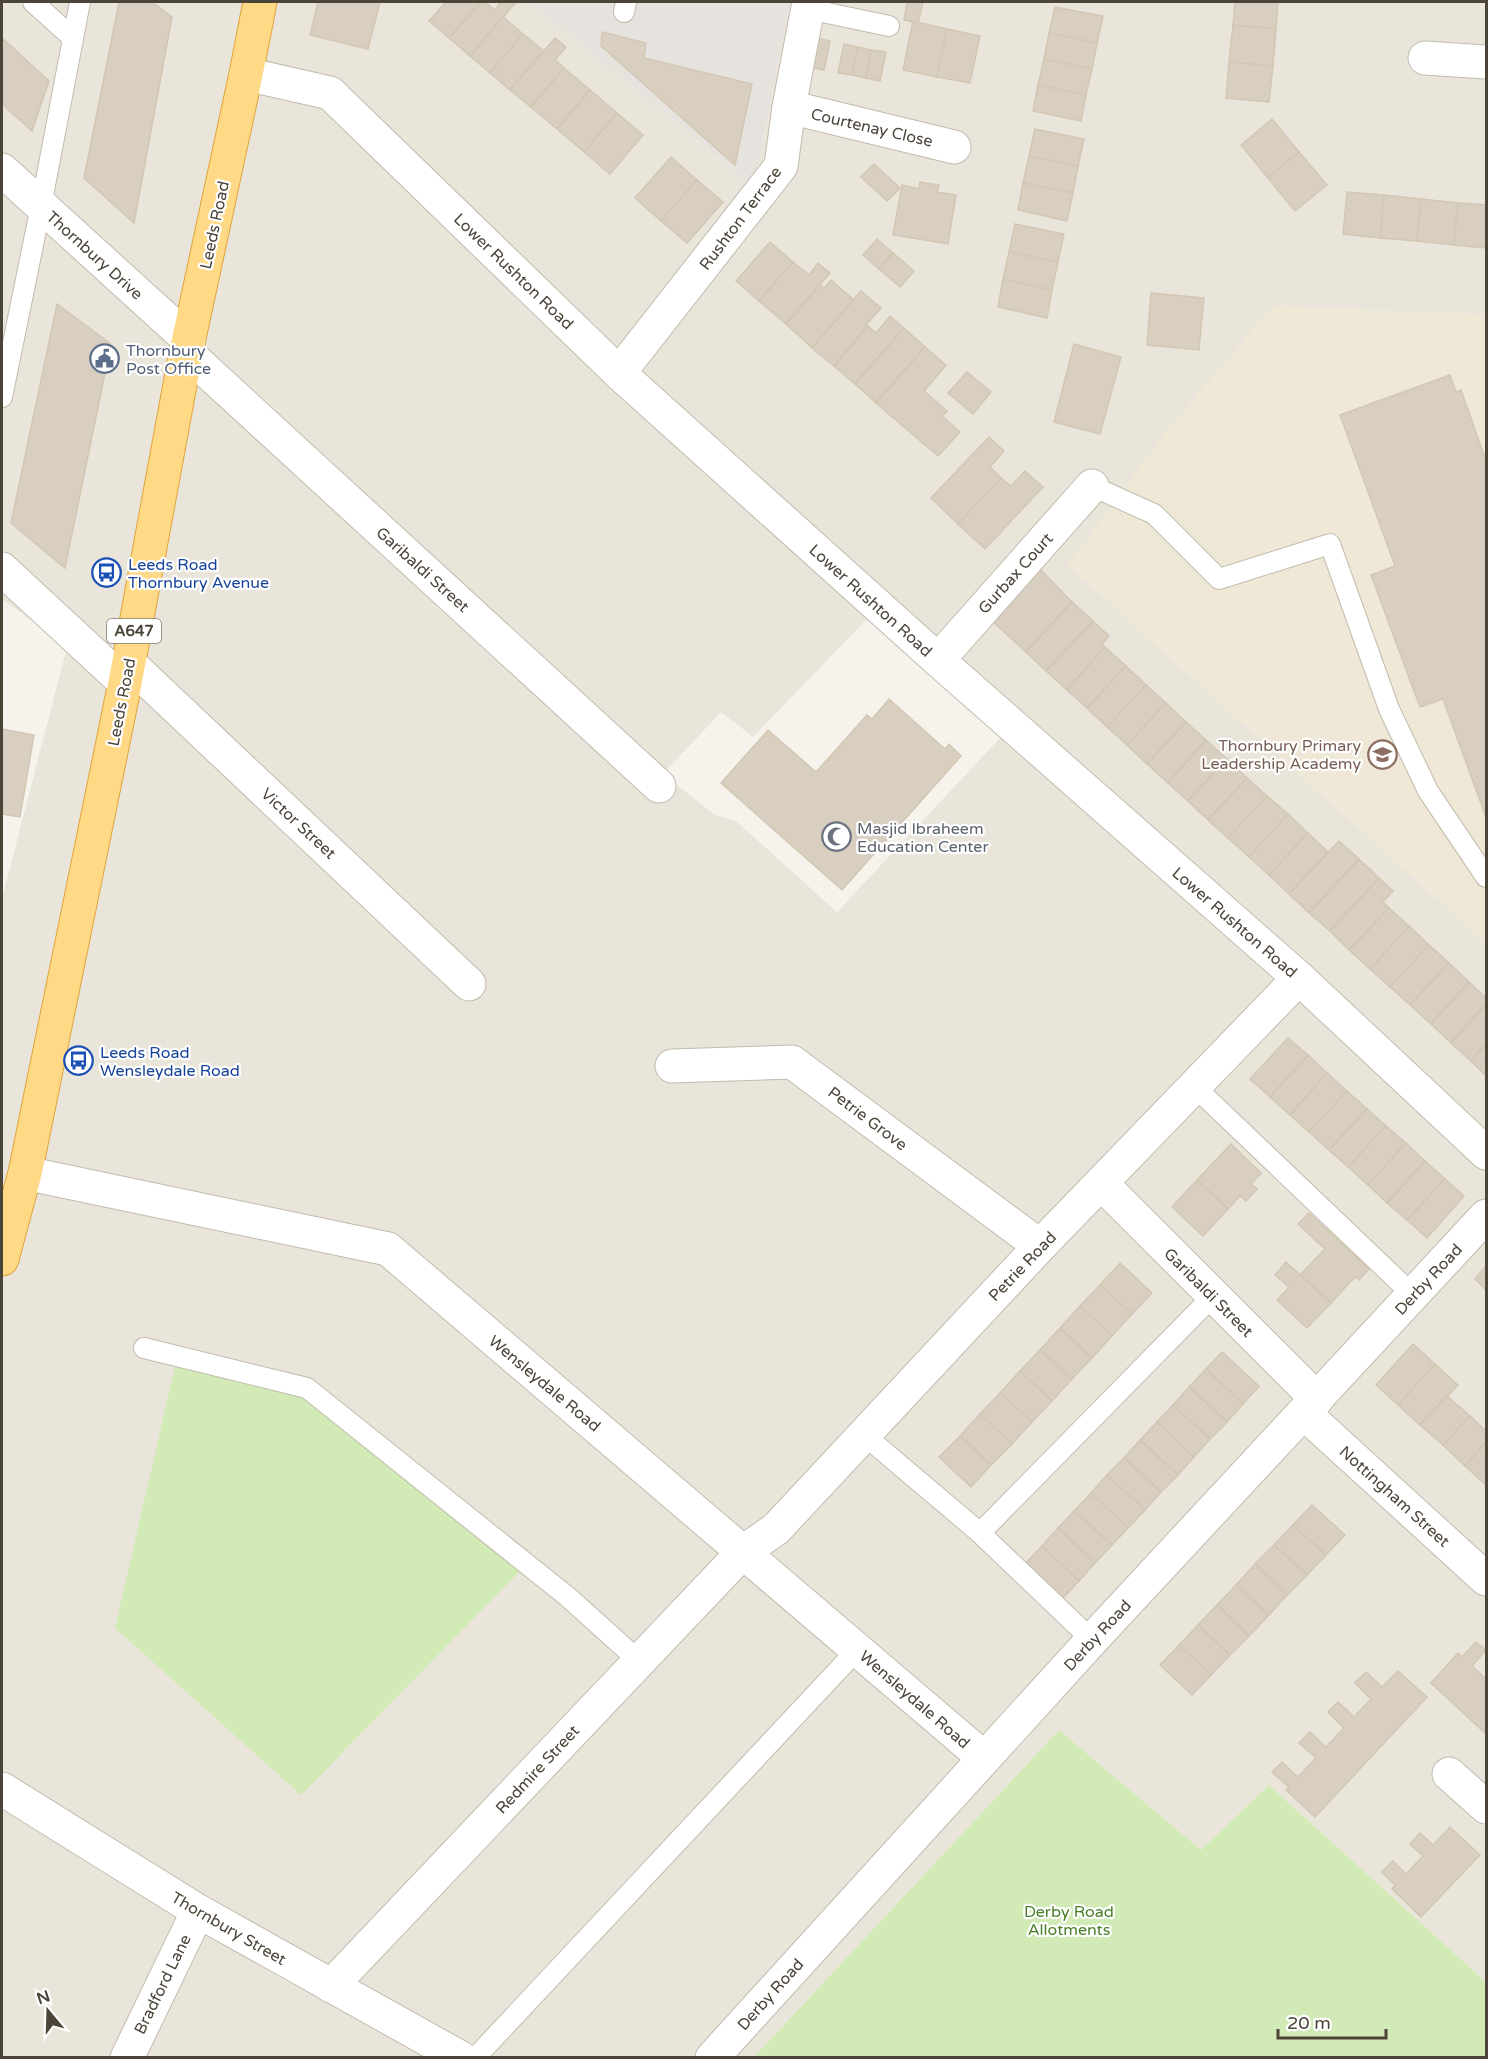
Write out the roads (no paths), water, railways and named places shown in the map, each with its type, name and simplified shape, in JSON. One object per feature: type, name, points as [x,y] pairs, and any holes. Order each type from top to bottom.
[{"type":"highway","name":"Leeds Road","points":[[2,1259],[25,1173],[127,673],[188,346],[246,74],[254,5]]},
{"type":"street","name":"Rushton Terrace","points":[[619,374],[781,166],[789,107],[808,5]]},
{"type":"street","points":[[1425,58],[1486,62]]},
{"type":"street","name":"Lower Rushton Road","points":[[246,74],[330,93],[619,374],[938,660],[1299,978],[1486,1153]]},
{"type":"street","name":"Courtenay Close","points":[[789,107],[954,147]]},
{"type":"street","name":"Thornbury Drive","points":[[2,171],[188,346]]},
{"type":"street","name":"Garibaldi Street","points":[[188,346],[659,786]]},
{"type":"street","name":"Gurbax Court","points":[[938,660],[1092,486]]},
{"type":"street","name":"Victor Street","points":[[2,569],[127,673],[469,984]]},
{"type":"street","name":"Petrie Road","points":[[742,1551],[776,1529],[1040,1246],[1299,978]]},
{"type":"street","name":"Petrie Grove","points":[[672,1066],[792,1062],[1040,1246]]},
{"type":"street","name":"Wensleydale Road","points":[[25,1173],[388,1249],[984,1758]]},
{"type":"street","name":"Garibaldi Street","points":[[1102,1184],[1213,1296],[1310,1406]]},
{"type":"street","name":"Derby Road","points":[[712,2058],[1092,1640],[1486,1216]]},
{"type":"street","name":"Nottingham Street","points":[[1310,1406],[1486,1579]]},
{"type":"street","name":"Redmire Street","points":[[331,1986],[742,1551]]},
{"type":"street","points":[[1449,1774],[1486,1807]]},
{"type":"street","name":"Thornbury Street","points":[[2,1789],[198,1911],[461,2058]]},
{"type":"street","name":"Bradford Lane","points":[[127,2058],[198,1911]]},
{"type":"lane","points":[[33,2],[73,38]]},
{"type":"lane","points":[[2,397],[5,361],[41,206],[80,2]]},
{"type":"lane","points":[[808,5],[889,27]]},
{"type":"lane","points":[[1092,486],[1155,514],[1220,579],[1330,544],[1389,709],[1428,791],[1486,878]]},
{"type":"lane","points":[[1195,1087],[1413,1295]]},
{"type":"lane","points":[[980,1533],[1213,1296]]},
{"type":"lane","points":[[144,1348],[307,1388],[568,1597],[639,1660]]},
{"type":"lane","points":[[863,1434],[980,1533],[1092,1640]]},
{"type":"lane","points":[[475,2058],[857,1650]]},
{"type":"place","name":"Thornbury Post Office","points":[[105,359]]},
{"type":"place","name":"Leeds Road Thornbury Avenue","points":[[107,573]]},
{"type":"place","name":"Thornbury Primary Leadership Academy","points":[[1382,754]]},
{"type":"place","name":"Masjid Ibraheem Education Center","points":[[836,837]]},
{"type":"place","name":"Leeds Road Wensleydale Road","points":[[79,1061]]},
{"type":"park label","name":"Derby Road Allotments","points":[[1069,1920]]}]
